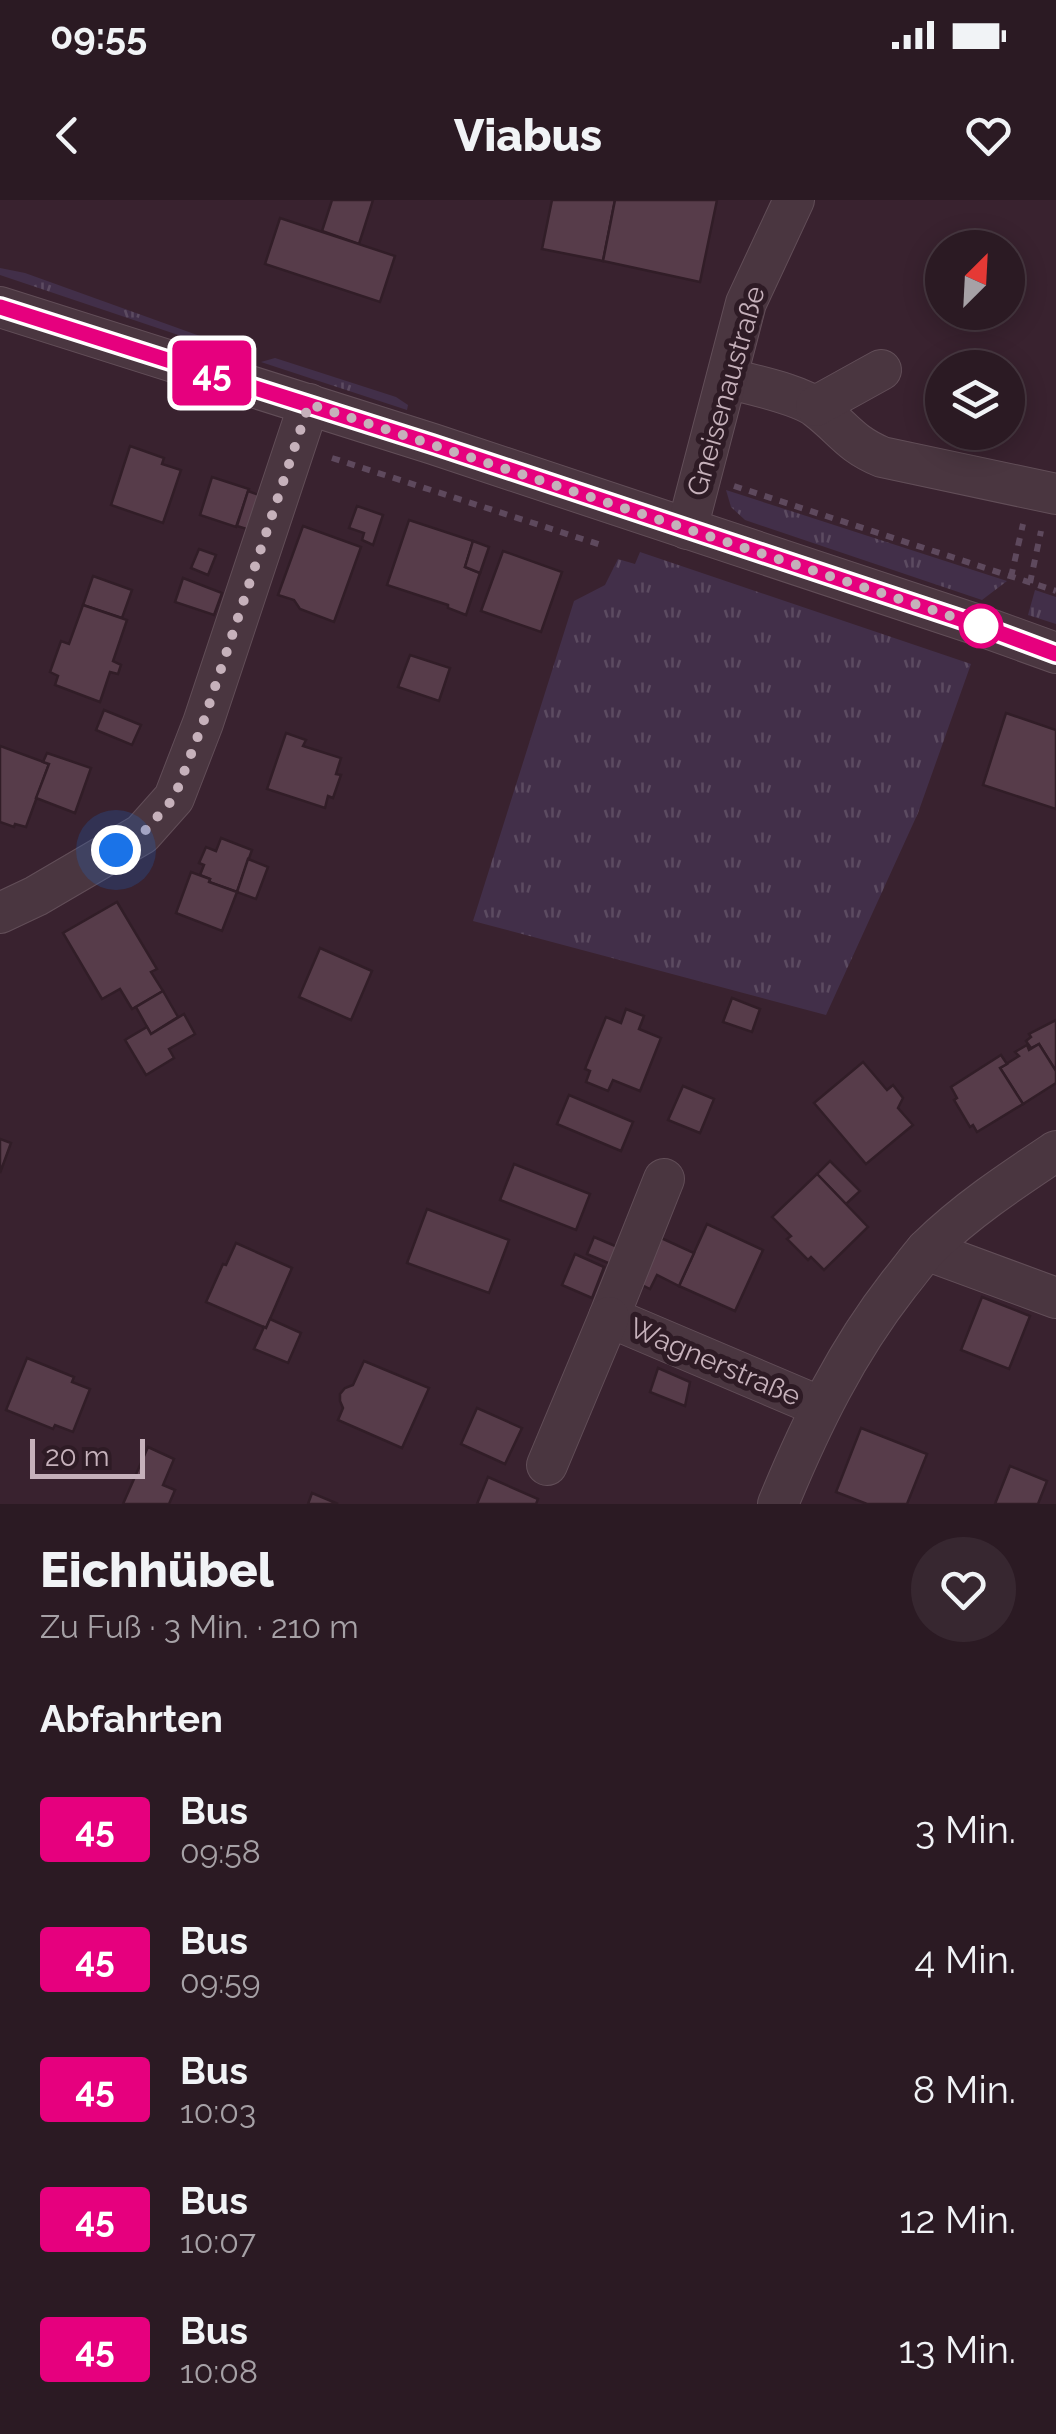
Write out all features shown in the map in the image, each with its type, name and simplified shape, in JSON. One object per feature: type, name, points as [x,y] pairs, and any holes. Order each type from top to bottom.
[{"type":"street","name":"Gneisenaustraße","points":[[687,529],[746,304],[794,200]]},
{"type":"street","points":[[0,307],[309,404],[1056,654]]},
{"type":"street","points":[[816,406],[881,370]]},
{"type":"street","points":[[728,378],[816,406],[861,448],[882,457],[1045,492]]},
{"type":"street","points":[[0,914],[142,834],[174,798],[309,404]]},
{"type":"street","name":"Wagnerstraße","points":[[778,1504],[810,1428],[876,1313],[926,1250],[984,1198],[1056,1151]]},
{"type":"street","name":"Wagnerstraße","points":[[548,1465],[664,1179]]},
{"type":"street","points":[[926,1250],[1056,1298]]},
{"type":"street","name":"Wagnerstraße","points":[[609,1317],[822,1406]]},
{"type":"path","points":[[295,446],[613,546]]},
{"type":"path","points":[[721,481],[1056,591]]},
{"type":"path","points":[[1012,576],[1045,492]]},
{"type":"path","points":[[1030,583],[1045,492]]},
{"type":"green space","points":[[0,268],[25,273],[211,340],[214,347],[0,275]]},
{"type":"green space","points":[[275,358],[396,397],[408,405],[407,410],[261,362]]},
{"type":"green space","points":[[726,490],[1007,581],[982,600],[745,520],[731,507]]},
{"type":"green space","points":[[640,552],[971,664],[918,813],[826,1015],[473,921],[574,601],[605,585],[618,559],[635,564]]},
{"type":"green space","points":[[1035,590],[1056,597],[1056,624],[1028,615]]},
{"type":"building","points":[[332,200],[373,200],[359,244],[322,231]]},
{"type":"building","points":[[552,200],[615,200],[603,261],[542,249]]},
{"type":"building","points":[[615,200],[717,200],[700,282],[603,261]]},
{"type":"building","points":[[280,218],[395,256],[380,302],[265,264]]},
{"type":"building","points":[[130,446],[164,458],[162,464],[181,470],[163,523],[111,505]]},
{"type":"building","points":[[212,477],[249,489],[236,527],[200,515]]},
{"type":"building","points":[[248,491],[264,497],[253,531],[237,526]]},
{"type":"building","points":[[357,506],[383,515],[373,545],[362,540],[364,533],[349,528]]},
{"type":"building","points":[[409,520],[473,541],[465,567],[480,573],[466,615],[387,585]]},
{"type":"building","points":[[303,526],[361,547],[334,622],[300,609],[294,600],[278,595]]},
{"type":"building","points":[[473,541],[489,547],[480,573],[465,567]]},
{"type":"building","points":[[199,549],[216,555],[208,575],[191,568]]},
{"type":"building","points":[[503,551],[562,572],[541,632],[481,611]]},
{"type":"building","points":[[93,576],[132,590],[122,618],[83,605]]},
{"type":"building","points":[[183,578],[222,593],[214,615],[175,602]]},
{"type":"building","points":[[83,605],[127,620],[113,661],[121,665],[118,674],[110,672],[100,702],[55,685],[58,676],[50,672],[61,641],[69,644]]},
{"type":"building","points":[[410,655],[450,668],[439,701],[398,687]]},
{"type":"building","points":[[104,710],[141,725],[132,745],[96,730]]},
{"type":"building","points":[[1006,713],[1056,730],[1056,809],[983,785]]},
{"type":"building","points":[[286,733],[306,740],[303,746],[341,758],[336,774],[341,775],[325,808],[267,789]]},
{"type":"building","points":[[0,746],[49,764],[26,827],[0,822]]},
{"type":"building","points":[[47,753],[91,768],[75,813],[36,798],[49,764],[43,762]]},
{"type":"building","points":[[221,838],[252,850],[237,892],[200,875],[204,865],[199,863],[206,847],[216,851]]},
{"type":"building","points":[[248,859],[268,867],[256,899],[237,892]]},
{"type":"building","points":[[191,872],[237,892],[222,931],[176,913]]},
{"type":"building","points":[[117,902],[157,969],[151,972],[163,991],[132,1009],[120,989],[102,999],[63,933]]},
{"type":"building","points":[[320,948],[372,971],[351,1020],[299,997]]},
{"type":"building","points":[[163,991],[178,1017],[151,1034],[136,1007]]},
{"type":"building","points":[[732,998],[760,1009],[752,1032],[723,1022]]},
{"type":"building","points":[[626,1009],[644,1016],[639,1029],[661,1038],[640,1091],[613,1080],[608,1091],[586,1082],[590,1071],[585,1069],[606,1017],[621,1023]]},
{"type":"building","points":[[184,1014],[195,1034],[169,1049],[174,1058],[146,1075],[125,1040],[147,1027],[151,1034]]},
{"type":"building","points":[[1056,1020],[1056,1071],[1039,1044],[1031,1048],[1026,1041],[1031,1037],[1029,1034]]},
{"type":"building","points":[[1039,1044],[1056,1071],[1056,1083],[1023,1104],[1000,1068],[1019,1056],[1015,1052]]},
{"type":"building","points":[[1001,1055],[1007,1064],[1000,1068],[1023,1104],[977,1132],[954,1100],[957,1098],[951,1087]]},
{"type":"building","points":[[863,1062],[887,1090],[893,1085],[903,1098],[898,1108],[913,1125],[866,1164],[814,1103]]},
{"type":"building","points":[[683,1086],[714,1099],[700,1133],[668,1120]]},
{"type":"building","points":[[569,1095],[633,1122],[621,1151],[557,1124]]},
{"type":"building","points":[[0,1139],[11,1143],[0,1173]]},
{"type":"building","points":[[830,1161],[860,1191],[846,1204],[817,1174]]},
{"type":"building","points":[[514,1164],[590,1194],[576,1230],[500,1200]]},
{"type":"building","points":[[817,1174],[868,1227],[824,1270],[787,1239],[791,1236],[772,1217]]},
{"type":"building","points":[[427,1209],[509,1240],[489,1293],[407,1263]]},
{"type":"building","points":[[707,1224],[763,1250],[735,1311],[679,1286]]},
{"type":"building","points":[[594,1237],[620,1248],[613,1265],[587,1254]]},
{"type":"building","points":[[659,1237],[694,1253],[679,1286],[657,1275],[650,1289],[640,1284]]},
{"type":"building","points":[[236,1243],[292,1268],[266,1328],[206,1302]]},
{"type":"building","points":[[575,1254],[604,1267],[592,1298],[562,1285]]},
{"type":"building","points":[[982,1297],[1030,1316],[1009,1369],[961,1350]]},
{"type":"building","points":[[270,1319],[301,1333],[288,1363],[254,1349]]},
{"type":"building","points":[[27,1358],[74,1377],[72,1382],[90,1389],[73,1432],[55,1425],[53,1429],[6,1410]]},
{"type":"building","points":[[364,1361],[429,1388],[402,1448],[338,1420],[343,1408],[340,1394],[353,1385]]},
{"type":"building","points":[[658,1368],[690,1382],[685,1406],[650,1392]]},
{"type":"building","points":[[477,1408],[522,1428],[505,1464],[461,1444]]},
{"type":"building","points":[[861,1428],[927,1454],[907,1504],[867,1504],[836,1492]]},
{"type":"building","points":[[148,1447],[174,1459],[163,1485],[175,1490],[169,1504],[123,1504]]},
{"type":"building","points":[[1010,1466],[1047,1481],[1038,1504],[995,1504]]},
{"type":"building","points":[[488,1477],[538,1499],[536,1504],[477,1504]]},
{"type":"building","points":[[312,1493],[338,1504],[308,1504]]},
{"type":"bus line","name":"45","points":[[0,307],[432,444],[1056,654]]},
{"type":"route","points":[[116,850],[142,834],[174,798],[203,723],[309,404],[984,627],[981,626]]}]
